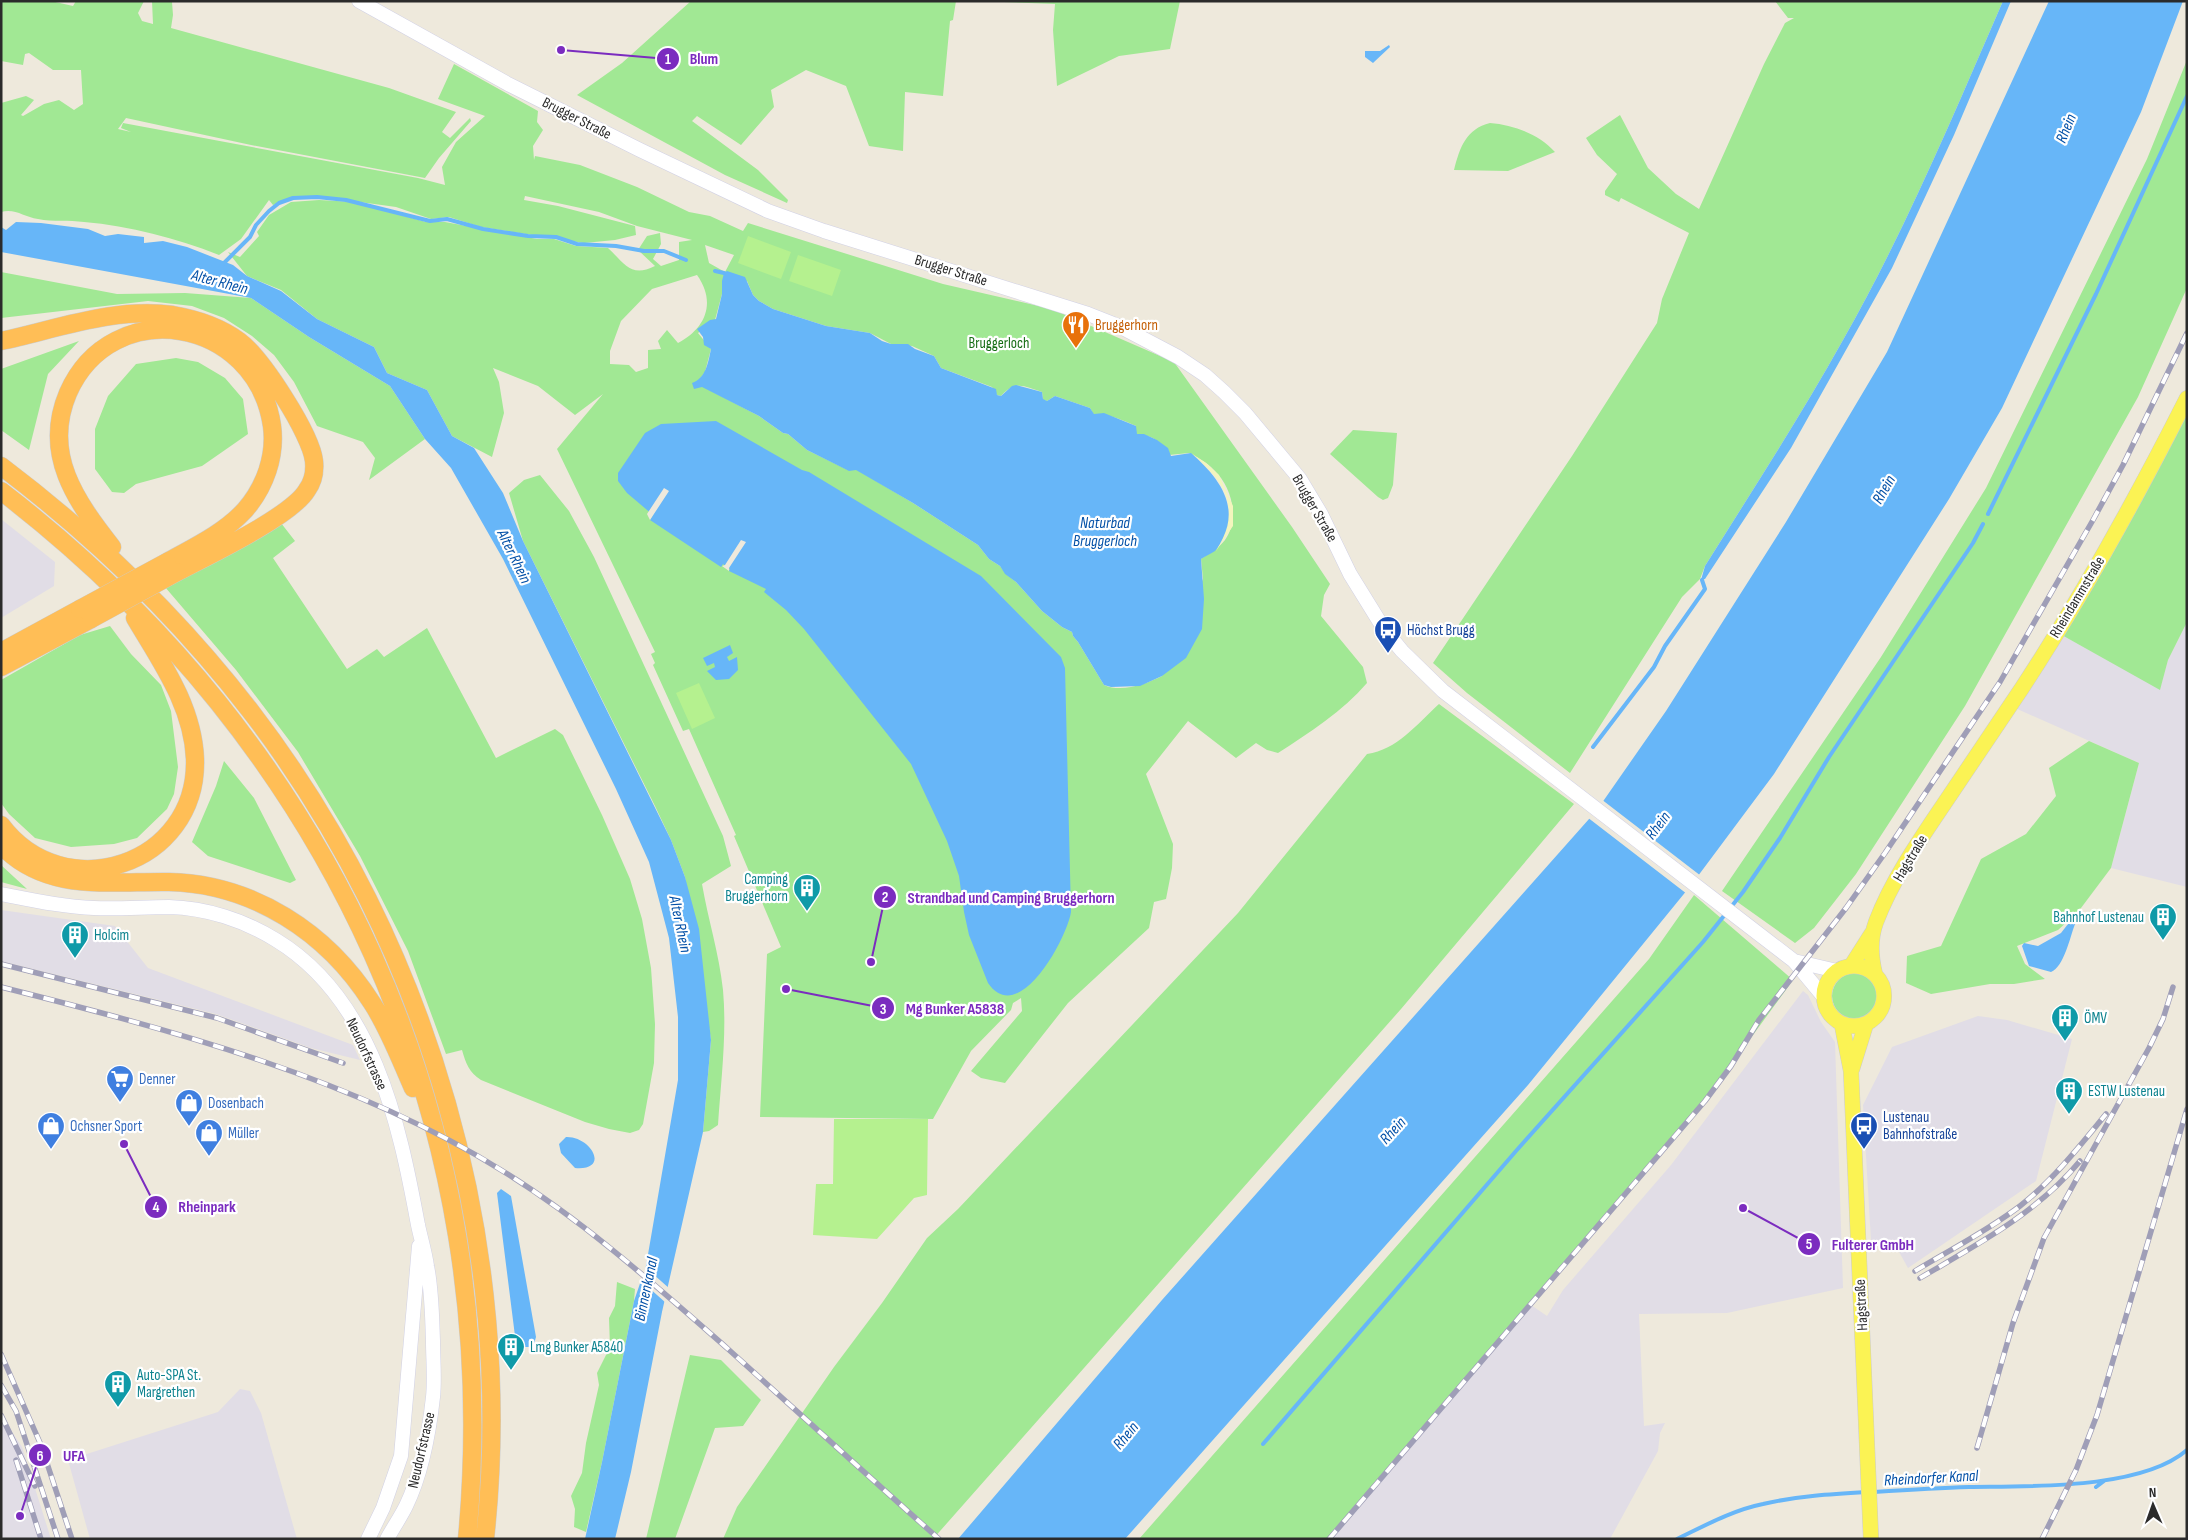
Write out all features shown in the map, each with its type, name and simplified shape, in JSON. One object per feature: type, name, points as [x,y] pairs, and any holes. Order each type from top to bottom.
[{"type":"highway","points":[[1,341],[106,318],[145,314],[191,318],[219,329],[246,346],[265,367],[311,450],[314,466],[310,485],[301,499],[271,520],[172,567],[85,614],[1,667]]},
{"type":"highway","points":[[154,600],[76,498],[63,466],[59,434],[61,414],[68,394],[76,378],[89,362],[117,341],[137,333],[159,330],[181,331],[203,337],[224,347],[242,361],[262,391],[270,416],[273,444],[267,472],[246,508],[232,522],[172,567]]},
{"type":"highway","points":[[1,466],[93,541],[154,600],[199,649],[248,708],[307,793],[332,834],[377,919],[402,974],[424,1031],[442,1086],[463,1168],[475,1226],[489,1346],[491,1414],[489,1495],[485,1539]]},
{"type":"highway","points":[[1,491],[57,536],[120,592],[194,672],[234,721],[287,796],[319,848],[356,918],[389,992],[422,1084],[440,1148],[461,1254],[470,1351],[472,1452],[467,1539]]},
{"type":"highway","points":[[1,826],[24,849],[46,861],[72,868],[107,868],[131,861],[154,847],[168,834],[182,813],[191,791],[194,768],[194,742],[189,720],[172,680],[120,592]]},
{"type":"highway","points":[[1,652],[85,614]]},
{"type":"highway","points":[[1,845],[24,864],[55,878],[90,883],[169,882],[204,886],[234,893],[296,923],[342,962],[373,1004],[387,1030],[440,1148]]},
{"type":"main road","name":"Brugger Straße","points":[[359,1],[508,84],[768,211],[824,231],[1072,308],[1121,327],[1178,357],[1205,375],[1245,413],[1300,479],[1322,514],[1350,574],[1384,629],[1429,678],[1794,961]]},
{"type":"main road","name":"Rheindammstraße","points":[[1955,788],[2024,686],[2088,582],[2187,398]]},
{"type":"main road","name":"Hagstraße","points":[[1871,1539],[1851,1071],[1842,1025],[1828,1013],[1823,996],[1825,986],[1830,978],[1844,968],[1872,933],[1896,880],[1955,788]]},
{"type":"main road","name":"Neudorfstrasse","points":[[1,894],[83,907],[171,907],[198,910],[236,920],[277,940],[294,952],[312,969],[335,994],[365,1042],[393,1111],[428,1267],[432,1312],[433,1396],[426,1442],[414,1488],[406,1507],[387,1539]]},
{"type":"main road","name":"Hagstraße","points":[[1851,1071],[1866,1024],[1875,1019],[1884,1003],[1883,986],[1875,974],[1873,964],[1872,933]]},
{"type":"main road","points":[[1794,961],[1844,968],[1860,966],[1875,974]]},
{"type":"main road","points":[[1794,961],[1823,996]]},
{"type":"main road","points":[[1842,1025],[1850,1027],[1866,1024]]},
{"type":"main road","name":"Neudorfstrasse","points":[[368,1539],[396,1476],[403,1442],[404,1404],[420,1236]]},
{"type":"shaded area","points":[[1,519],[55,562],[54,586],[1,618]]},
{"type":"shaded area","points":[[2187,622],[2187,887],[2111,868],[2139,763],[2015,708],[2060,634],[2160,689],[2168,660]]},
{"type":"shaded area","points":[[1,910],[115,926],[148,968],[353,1045],[360,1060],[311,1048],[216,1014],[1,961]]},
{"type":"shaded area","points":[[1803,991],[1808,995],[1821,1022],[1835,1042],[1843,1288],[1727,1313],[1639,1314],[1644,1426],[1665,1423],[1660,1433],[1658,1451],[1610,1539],[1329,1539],[1531,1305],[1547,1316],[1563,1290],[1671,1165]]},
{"type":"shaded area","points":[[1978,1016],[2007,1020],[2072,1039],[2036,1181],[1908,1268],[1898,1250],[1871,1241],[1863,1105],[1892,1047]]},
{"type":"shaded area","points":[[240,1389],[250,1391],[261,1413],[297,1539],[90,1539],[68,1460],[218,1412]]},
{"type":"shaded area","points":[[1,1415],[22,1447],[51,1539],[1,1539]]},
{"type":"green space","name":"Bruggerloch","points":[[1,1],[51,1],[73,6],[76,1],[144,1],[138,13],[142,21],[153,24],[152,1],[172,2],[171,28],[389,88],[456,112],[442,132],[450,138],[470,118],[471,121],[439,158],[425,178],[251,145],[126,118],[118,129],[131,132],[121,128],[123,123],[418,178],[445,185],[442,167],[456,142],[485,116],[438,99],[454,64],[538,111],[537,122],[543,130],[533,146],[534,160],[535,156],[580,165],[637,187],[689,212],[710,216],[743,231],[748,223],[943,284],[1052,309],[1174,362],[1292,527],[1330,584],[1324,595],[1321,616],[1363,667],[1367,683],[1336,712],[1278,753],[1267,750],[1256,743],[1236,758],[1188,721],[1146,774],[1173,844],[1172,868],[1166,899],[1154,902],[1149,928],[1068,1003],[1005,1083],[981,1078],[971,1071],[1022,1011],[1021,998],[1013,1003],[1011,1010],[971,1051],[933,1119],[760,1117],[767,954],[781,947],[734,836],[736,835],[689,729],[683,731],[653,665],[655,663],[651,654],[655,652],[557,449],[603,394],[575,415],[538,386],[493,368],[499,382],[504,413],[492,457],[452,436],[427,390],[387,373],[374,347],[317,319],[281,290],[247,276],[228,252],[240,257],[259,236],[257,232],[269,215],[291,202],[319,200],[354,202],[426,222],[445,222],[537,239],[554,239],[576,246],[608,248],[624,264],[634,270],[655,266],[638,250],[647,236],[660,233],[661,244],[653,259],[661,266],[679,260],[679,242],[692,240],[637,226],[599,212],[525,196],[524,200],[558,206],[635,226],[636,235],[615,240],[584,243],[481,227],[449,217],[431,219],[396,207],[331,198],[296,197],[273,205],[269,200],[241,239],[219,255],[170,238],[136,230],[84,222],[44,220],[11,211],[1,212],[1,103],[26,96],[34,100],[21,115],[23,116],[44,104],[59,100],[74,110],[83,104],[81,70],[53,70],[29,53],[25,54],[23,65],[1,61]],"holes":[[[705,245],[734,255],[725,272],[709,263]],[[697,275],[703,285],[707,305],[701,323],[678,343],[667,330],[658,341],[661,349],[648,350],[648,368],[636,372],[629,365],[610,364],[610,351],[621,321],[652,289]],[[722,281],[747,281],[753,295],[773,309],[826,326],[870,333],[891,344],[912,346],[934,356],[941,368],[992,387],[997,395],[1001,396],[1015,386],[1025,386],[1042,392],[1043,400],[1047,401],[1055,396],[1090,408],[1094,415],[1121,419],[1136,426],[1136,434],[1148,436],[1163,445],[1169,451],[1169,455],[1189,453],[1208,465],[1220,477],[1229,494],[1233,513],[1232,523],[1230,532],[1225,540],[1201,559],[1203,579],[1162,676],[1149,682],[1126,688],[1104,685],[1072,632],[1062,627],[1042,611],[1000,566],[989,559],[978,545],[856,469],[848,470],[807,450],[788,434],[783,433],[759,416],[702,386],[699,380],[705,372],[711,349],[698,333],[715,320],[722,294]]]},
{"type":"green space","points":[[691,1],[956,1],[953,20],[950,21],[943,96],[905,92],[903,151],[869,146],[846,86],[806,70],[771,90],[774,107],[741,145],[697,116],[692,121],[758,170],[788,200],[787,203],[725,175],[577,95],[622,63]]},
{"type":"green space","points":[[1180,1],[1170,49],[1119,56],[1057,86],[1053,30],[1055,4],[1004,2]]},
{"type":"green space","points":[[1775,1],[2003,1],[1908,215],[1866,299],[1827,369],[1705,566],[1700,579],[1682,597],[1570,773],[1467,693],[1433,663],[1572,456],[1657,323],[1662,299],[1689,233],[1621,198],[1619,202],[1605,195],[1605,191],[1617,174],[1597,155],[1586,138],[1620,115],[1648,168],[1676,194],[1699,209],[1764,64],[1785,23],[1794,18],[1788,18]]},
{"type":"green space","points":[[2187,60],[2187,288],[2138,397],[1965,706],[1856,874],[1814,928],[1795,943],[1722,891],[1881,657],[1986,488],[2147,159]]},
{"type":"green space","points":[[1490,123],[1517,128],[1534,135],[1555,152],[1508,171],[1454,170],[1465,140],[1475,130]]},
{"type":"green space","points":[[748,236],[791,252],[781,279],[738,263]]},
{"type":"green space","points":[[798,255],[841,270],[832,296],[789,281]]},
{"type":"green space","points":[[1,272],[117,294],[185,293],[251,298],[309,337],[390,386],[425,439],[369,480],[375,458],[363,442],[317,426],[294,382],[274,355],[252,336],[224,318],[192,306],[148,301],[1,318]]},
{"type":"green space","points":[[79,341],[48,374],[29,450],[1,430],[1,369]]},
{"type":"green space","points":[[176,358],[198,362],[225,378],[243,399],[248,434],[202,466],[136,484],[124,493],[112,492],[95,469],[95,429],[108,396],[136,364]]},
{"type":"green space","points":[[2187,411],[2187,622],[2168,660],[2160,690],[2060,634]]},
{"type":"green space","points":[[1353,430],[1397,433],[1393,485],[1388,498],[1383,500],[1378,497],[1330,454]]},
{"type":"green space","points":[[540,475],[569,511],[594,557],[723,836],[731,866],[702,884],[719,963],[724,1007],[723,1057],[718,1125],[709,1131],[703,1132],[711,1040],[685,877],[671,840],[655,806],[523,541],[509,493],[524,480]]},
{"type":"green space","points":[[281,523],[295,541],[273,558],[347,669],[377,649],[384,657],[427,628],[496,758],[555,729],[563,735],[602,815],[630,879],[642,919],[651,968],[655,1024],[654,1063],[643,1124],[639,1130],[630,1133],[585,1122],[481,1080],[468,1067],[462,1050],[446,1054],[408,951],[360,856],[298,752],[236,670],[165,587]]},
{"type":"green space","points":[[110,626],[131,654],[161,685],[171,711],[178,767],[174,794],[167,809],[137,838],[114,844],[71,847],[35,838],[9,814],[1,803],[1,680],[80,635]]},
{"type":"green space","points":[[699,683],[715,718],[692,729],[676,693]]},
{"type":"green space","points":[[1439,704],[1574,804],[1401,1009],[933,1539],[723,1539],[737,1507],[834,1367],[882,1303],[927,1238],[958,1209],[1238,913],[1367,754],[1378,752],[1397,742]]},
{"type":"green space","points":[[2089,741],[2139,763],[2111,868],[2078,912],[2058,930],[2017,946],[2025,964],[2045,979],[2014,984],[1990,984],[1931,994],[1906,983],[1907,956],[1941,946],[1981,859],[2026,834],[2056,796],[2049,768]]},
{"type":"green space","points":[[224,761],[254,798],[296,880],[290,883],[208,856],[192,842],[216,786]]},
{"type":"green space","points":[[1,865],[27,889],[1,882]]},
{"type":"green space","points":[[1694,895],[1793,980],[1705,1101],[1332,1539],[1139,1539],[1649,959]]},
{"type":"green space","points":[[1855,973],[1868,977],[1874,983],[1878,996],[1874,1009],[1868,1015],[1855,1019],[1842,1015],[1836,1009],[1832,996],[1836,983],[1842,977]]},
{"type":"green space","points":[[834,1119],[928,1119],[927,1195],[914,1198],[877,1239],[813,1235],[816,1184],[833,1184]]},
{"type":"green space","points":[[617,1282],[635,1289],[634,1301],[586,1532],[574,1527],[575,1509],[571,1496],[582,1473],[586,1443],[599,1385],[597,1373],[610,1347],[609,1318],[615,1306]]},
{"type":"green space","points":[[690,1355],[721,1360],[761,1400],[743,1426],[715,1428],[675,1539],[646,1539]]},
{"type":"sand","points":[[1191,453],[1219,475],[1233,506],[1233,526],[1216,551],[1227,521],[1228,508],[1226,497],[1214,475]]},
{"type":"water","points":[[2003,1],[2011,1],[1954,135],[1892,268],[1791,448],[1705,579],[1701,580],[1705,566],[1810,397],[1866,299],[1928,173]]},
{"type":"water","name":"Rhein","points":[[2049,1],[2183,1],[2141,112],[2002,408],[1949,499],[1774,774],[1692,884],[1528,1085],[1125,1539],[958,1539],[1162,1300],[1597,810],[1666,711],[1786,522],[1887,352]]},
{"type":"water","points":[[1389,45],[1390,47],[1373,63],[1365,57],[1365,51],[1380,51]]},
{"type":"water","points":[[16,222],[88,229],[105,236],[118,234],[144,237],[144,243],[163,241],[187,247],[233,265],[247,276],[281,291],[317,319],[374,347],[387,373],[427,390],[452,436],[474,448],[503,493],[523,541],[671,840],[685,877],[699,929],[711,1040],[703,1132],[662,1312],[631,1472],[615,1539],[585,1539],[634,1301],[646,1266],[678,1080],[678,1017],[669,938],[649,862],[616,789],[503,559],[451,468],[425,439],[390,386],[309,337],[251,298],[1,252],[1,227],[6,230]]},
{"type":"water","name":"Naturbad Bruggerloch","points":[[727,271],[745,277],[753,295],[773,309],[826,326],[870,333],[882,341],[891,344],[908,344],[915,349],[934,356],[941,368],[996,389],[997,395],[1001,396],[1012,386],[1016,385],[1042,392],[1043,399],[1047,401],[1055,396],[1090,408],[1094,414],[1104,413],[1136,426],[1137,434],[1144,434],[1157,440],[1168,448],[1171,456],[1191,453],[1217,480],[1227,502],[1229,513],[1228,525],[1218,547],[1215,551],[1201,559],[1204,599],[1202,629],[1186,658],[1162,676],[1140,686],[1111,687],[1104,685],[1072,632],[1062,627],[1042,611],[1016,582],[1005,574],[1000,566],[989,559],[978,545],[913,503],[856,470],[849,471],[807,450],[788,434],[783,433],[759,416],[702,387],[694,389],[692,383],[697,381],[703,374],[711,349],[704,345],[703,337],[697,329],[710,320],[716,319],[722,294],[722,281],[724,273]]},
{"type":"water","points":[[716,421],[802,470],[809,472],[981,576],[1061,657],[1065,668],[1071,912],[1061,940],[1040,974],[1027,987],[1013,995],[1000,994],[988,983],[969,935],[959,876],[947,841],[911,764],[804,629],[786,610],[764,592],[766,589],[729,571],[730,569],[723,564],[721,567],[650,520],[653,515],[627,493],[618,481],[618,473],[645,433],[661,424]]},
{"type":"water","points":[[730,645],[733,653],[727,657],[729,661],[737,657],[738,670],[729,679],[716,680],[707,671],[715,667],[714,663],[707,666],[703,658]]},
{"type":"water","points":[[2073,922],[2075,924],[2066,951],[2056,969],[2051,972],[2029,966],[2022,946],[2024,943],[2038,946],[2061,933],[2068,924]]},
{"type":"water","points":[[566,1137],[575,1138],[589,1147],[595,1159],[592,1164],[586,1167],[575,1168],[561,1153],[559,1144]]},
{"type":"water","points":[[501,1189],[511,1196],[536,1337],[533,1347],[523,1347],[515,1336],[497,1193]]},
{"type":"pier","points":[[664,488],[669,491],[650,520],[647,514]]},
{"type":"pier","points":[[741,540],[746,542],[729,568],[729,571],[722,566],[725,565]]},
{"type":"pier","points":[[1601,799],[1701,876],[1687,894],[1587,817]]},
{"type":"pier","points":[[644,1266],[670,1289],[666,1303],[639,1279]]},
{"type":"waterway","points":[[1988,514],[2096,294],[2187,96]]},
{"type":"waterway","name":"Alter Rhein","points":[[221,266],[250,237],[256,225],[279,203],[293,198],[317,197],[346,200],[430,221],[447,219],[483,229],[528,236],[556,237],[577,244],[616,246],[644,251],[664,251],[686,260]]},
{"type":"waterway","points":[[715,271],[724,273]]},
{"type":"waterway","points":[[1263,1444],[1516,1151],[1703,942],[1743,892],[1780,838],[1829,757],[1973,543],[1983,524]]},
{"type":"waterway","points":[[1593,747],[1654,667],[1665,646],[1705,589],[1702,580]]},
{"type":"waterway","name":"Rheindorfer Kanal","points":[[1874,1492],[2052,1485],[2113,1479],[2142,1473],[2167,1463],[2187,1450]]},
{"type":"waterway","name":"Rheindorfer Kanal","points":[[2096,1487],[2104,1481]]},
{"type":"waterway","name":"Rheindorfer Kanal","points":[[1677,1539],[1741,1510],[1776,1501],[1867,1492]]},
{"type":"railway","points":[[1329,1539],[1705,1101],[1731,1066],[1759,1020],[1846,908],[2000,682],[2123,465],[2187,333]]},
{"type":"railway","points":[[1,964],[217,1018],[343,1063]]},
{"type":"railway","points":[[1,987],[194,1039],[322,1083],[384,1108],[444,1137],[501,1170],[561,1210],[646,1278],[728,1349],[939,1539]]},
{"type":"railway","points":[[1977,1448],[2013,1323],[2044,1238],[2149,1048],[2163,1019],[2173,987]]},
{"type":"railway","points":[[2042,1539],[2076,1470],[2097,1415],[2187,1109]]},
{"type":"railway","points":[[1915,1271],[1982,1232],[2020,1206],[2055,1174],[2106,1114]]},
{"type":"railway","points":[[1920,1278],[1985,1240],[2026,1212],[2063,1180],[2080,1161]]},
{"type":"railway","points":[[1,1354],[41,1445],[72,1539]]},
{"type":"railway","points":[[1,1385],[16,1411],[58,1539]]},
{"type":"railway","points":[[1,1415],[35,1486]]},
{"type":"railway","points":[[16,1460],[41,1539]]},
{"type":"place","name":"Blum","points":[[561,50]]},
{"type":"place","name":"Bruggerhorn","points":[[1076,349]]},
{"type":"place","name":"Höchst Brugg","points":[[1388,654]]},
{"type":"place","name":"Camping Bruggerhorn","points":[[807,912]]},
{"type":"place","name":"Bahnhof Lustenau","points":[[2163,941]]},
{"type":"place","name":"Holcim","points":[[75,959]]},
{"type":"place","name":"Strandbad und Camping Bruggerhorn","points":[[871,962]]},
{"type":"place","name":"Mg Bunker A5838","points":[[786,989]]},
{"type":"place","name":"ÖMV","points":[[2065,1042]]},
{"type":"place","name":"Denner","points":[[120,1103]]},
{"type":"place","name":"ESTW Lustenau","points":[[2069,1115]]},
{"type":"place","name":"Dosenbach","points":[[189,1127]]},
{"type":"place","name":"Rheinpark","points":[[124,1144]]},
{"type":"place","name":"Ochsner Sport","points":[[51,1150]]},
{"type":"place","name":"Lustenau Bahnhofstraße","points":[[1864,1150]]},
{"type":"place","name":"Müller","points":[[209,1157]]},
{"type":"place","name":"Fulterer GmbH","points":[[1743,1208]]},
{"type":"place","name":"Lmg Bunker A5840","points":[[511,1371]]},
{"type":"place","name":"Auto-SPA St. Margrethen","points":[[118,1408]]},
{"type":"place","name":"UFA","points":[[20,1516]]},
{"type":"water label","name":"Binnenkanal","points":[[645,1289]]}]
